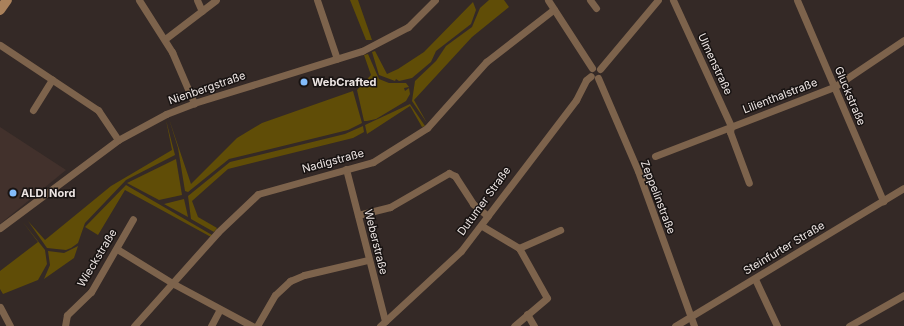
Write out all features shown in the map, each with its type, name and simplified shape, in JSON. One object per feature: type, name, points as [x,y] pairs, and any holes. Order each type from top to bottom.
[{"type":"street","points":[[0,10],[7,0]]},
{"type":"street","points":[[139,0],[165,39],[194,103]]},
{"type":"street","points":[[197,0],[202,11]]},
{"type":"street","points":[[165,39],[216,0]]},
{"type":"street","points":[[317,0],[337,59]]},
{"type":"street","name":"Nienbergstraße","points":[[0,228],[118,140],[166,114],[194,103],[362,51],[408,27],[435,0]]},
{"type":"street","points":[[548,0],[592,68],[594,77],[601,74],[600,69],[658,0]]},
{"type":"street","points":[[590,0],[596,8]]},
{"type":"street","name":"Ulmenstraße","points":[[673,0],[731,126],[730,132],[749,183]]},
{"type":"street","name":"Gluckstraße","points":[[797,0],[883,201]]},
{"type":"street","name":"Nadigstraße","points":[[134,326],[174,284],[218,232],[258,194],[373,162],[427,128],[486,62],[554,9]]},
{"type":"street","name":"Lilienthalstraße","points":[[655,156],[834,87],[904,40]]},
{"type":"street","points":[[0,45],[98,110],[118,140]]},
{"type":"street","points":[[592,68],[600,69]]},
{"type":"street","name":"Dutumer Straße","points":[[382,323],[461,251],[482,226],[580,94],[586,80],[594,77]]},
{"type":"street","name":"Zeppelinstraße","points":[[594,77],[638,171],[694,326]]},
{"type":"street","points":[[33,110],[52,79]]},
{"type":"street","name":"Weberstraße","points":[[346,169],[358,215],[382,323]]},
{"type":"street","points":[[358,215],[390,207],[449,173],[455,176],[473,204],[488,216]]},
{"type":"street","name":"Steinfurter Straße","points":[[675,326],[904,188]]},
{"type":"street","name":"Wieckstraße","points":[[65,326],[67,315],[92,292],[133,219]]},
{"type":"street","points":[[482,226],[519,248],[547,298],[514,326]]},
{"type":"street","points":[[519,248],[560,230]]},
{"type":"street","points":[[117,249],[174,284],[252,326]]},
{"type":"street","points":[[257,326],[275,296],[290,281],[304,275],[368,260]]},
{"type":"street","points":[[755,279],[777,326]]},
{"type":"street","points":[[849,326],[904,295]]},
{"type":"street","points":[[0,307],[10,326]]},
{"type":"street","points":[[211,326],[220,309]]},
{"type":"street","points":[[527,314],[534,326]]},
{"type":"shaded area","points":[[350,0],[358,0],[372,40],[366,40]]},
{"type":"shaded area","points":[[489,0],[504,0],[509,7],[472,37],[414,100],[427,123],[412,101],[415,81],[436,61],[446,46],[472,27],[480,8]]},
{"type":"shaded area","points":[[473,2],[476,10],[471,24],[436,51],[431,62],[412,78],[399,81],[396,79],[395,81],[379,75],[372,52],[375,51],[387,74],[398,69],[424,52]]},
{"type":"shaded area","points":[[368,54],[379,79],[389,83],[406,83],[409,87],[404,88],[405,91],[409,88],[410,94],[406,101],[376,119],[364,121],[357,90],[371,75],[364,55]]},
{"type":"shaded area","points":[[353,91],[362,123],[348,130],[229,159],[188,192],[185,191],[178,148],[169,119],[191,184],[237,138],[262,123]]},
{"type":"shaded area","points":[[410,104],[425,126],[422,127],[410,106],[367,134],[365,125]]},
{"type":"shaded area","points":[[166,120],[175,155],[126,180],[85,223],[78,243],[66,250],[47,248],[28,221],[45,240],[111,186],[172,150]]},
{"type":"shaded area","points":[[363,126],[364,132],[353,138],[228,169],[192,201],[198,217],[217,228],[214,232],[191,219],[188,196],[230,162],[345,134]]},
{"type":"shaded area","points":[[0,127],[66,170],[0,224]]},
{"type":"shaded area","points":[[176,159],[182,195],[159,200],[127,183]]},
{"type":"shaded area","points":[[126,185],[212,235],[211,237],[125,190],[98,235],[85,227]]},
{"type":"shaded area","points":[[184,199],[188,217],[164,204]]},
{"type":"shaded area","points":[[22,221],[45,250],[47,264],[38,280],[3,294],[0,289],[0,271],[38,242]]},
{"type":"shaded area","points":[[78,246],[74,258],[44,279],[50,265],[48,251],[64,253]]},
{"type":"place","name":"WebCrafted","points":[[304,82]]},
{"type":"place","name":"ALDI Nord","points":[[13,193]]}]
